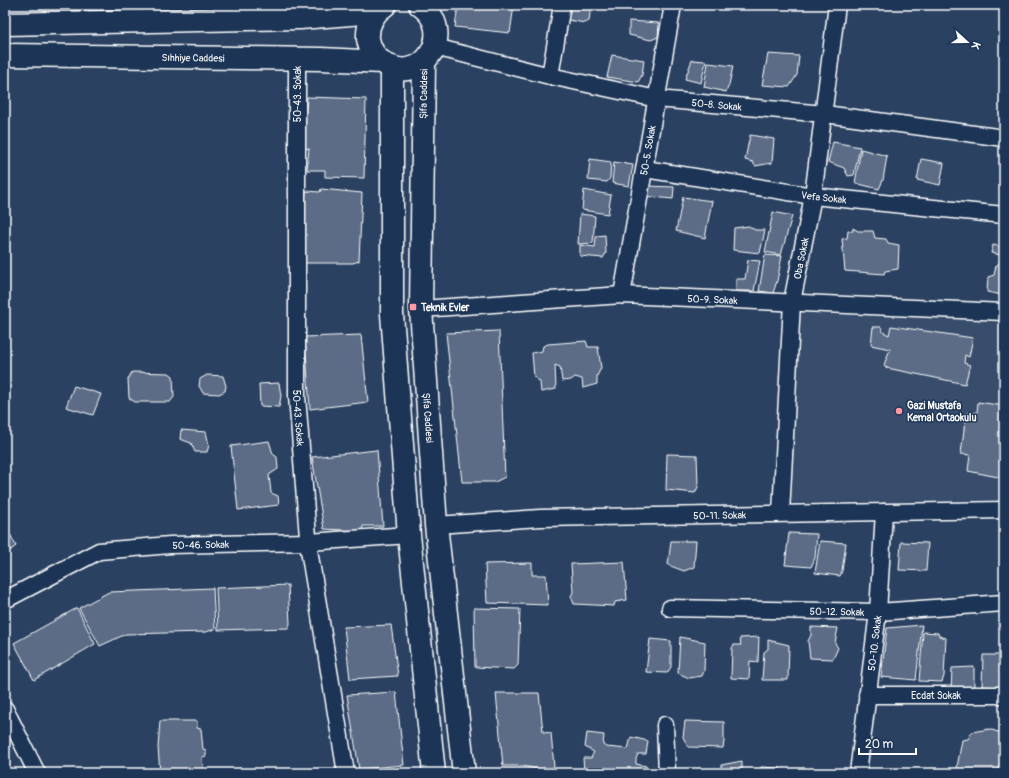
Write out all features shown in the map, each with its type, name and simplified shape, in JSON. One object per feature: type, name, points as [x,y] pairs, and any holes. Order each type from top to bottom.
[{"type":"street","points":[[550,76],[562,5]]},
{"type":"street","name":"50-5. Sokak","points":[[622,295],[674,5]]},
{"type":"street","name":"Oba Sokak","points":[[781,513],[792,302],[813,196],[825,114],[837,5]]},
{"type":"street","points":[[5,24],[337,11],[382,7]]},
{"type":"street","points":[[382,7],[369,25],[368,38],[373,52],[387,65],[392,314],[409,535],[434,773]]},
{"type":"street","name":"Şifa Caddesi","points":[[428,9],[437,31],[429,54],[421,309],[436,525],[464,773]]},
{"type":"street","name":"50-8. Sokak","points":[[429,54],[550,76],[657,99],[825,114],[1004,138]]},
{"type":"street","name":"Sıhhiye Caddesi","points":[[5,55],[297,59],[387,65],[409,68],[429,54]]},
{"type":"street","name":"50-43. Sokak","points":[[297,59],[297,396],[309,542],[346,773]]},
{"type":"street","name":"Vefa Sokak","points":[[645,169],[813,196],[1004,215]]},
{"type":"street","name":"50-9. Sokak","points":[[421,309],[622,295],[1004,312]]},
{"type":"street","name":"50-11. Sokak","points":[[436,525],[540,518],[1004,510]]},
{"type":"street","name":"50-10. Sokak","points":[[858,773],[878,612],[884,512]]},
{"type":"street","name":"50-46. Sokak","points":[[5,600],[99,551],[170,545],[309,542],[409,535]]},
{"type":"street","name":"50-12. Sokak","points":[[670,608],[878,612],[1004,603]]},
{"type":"street","name":"Ecdat Sokak","points":[[867,695],[1004,695]]},
{"type":"street","points":[[5,709],[37,773]]},
{"type":"street","points":[[666,725],[667,773]]},
{"type":"shaded area","name":"Gazi Mustafa Kemal Ortaokulu","points":[[799,313],[1004,322],[1004,500],[789,503]]},
{"type":"building","points":[[458,5],[514,5],[510,33],[455,27]]},
{"type":"building","points":[[566,5],[591,5],[589,21],[585,23],[563,19]]},
{"type":"building","points":[[629,21],[659,23],[658,37],[651,40],[629,35]]},
{"type":"building","points":[[768,54],[799,56],[797,75],[789,87],[762,85]]},
{"type":"building","points":[[612,55],[644,60],[642,75],[638,82],[607,77]]},
{"type":"building","points":[[692,60],[706,61],[701,83],[685,79]]},
{"type":"building","points":[[708,63],[733,66],[726,92],[704,87]]},
{"type":"building","points":[[307,97],[366,99],[364,178],[325,177],[325,170],[307,170],[309,148],[303,150]]},
{"type":"building","points":[[750,135],[774,139],[772,163],[755,166],[753,162],[745,160]]},
{"type":"building","points":[[833,142],[860,147],[854,175],[848,176],[844,168],[828,162]]},
{"type":"building","points":[[861,149],[887,156],[883,180],[879,189],[855,183]]},
{"type":"building","points":[[590,159],[611,162],[610,178],[607,182],[588,180]]},
{"type":"building","points":[[921,159],[944,163],[940,185],[917,180]]},
{"type":"building","points":[[614,162],[633,165],[629,186],[612,183]]},
{"type":"building","points":[[647,186],[674,187],[673,199],[643,196]]},
{"type":"building","points":[[321,189],[362,193],[359,261],[353,263],[300,263],[306,191],[320,192]]},
{"type":"building","points":[[584,190],[611,195],[608,214],[582,210]]},
{"type":"building","points":[[683,197],[712,201],[705,238],[676,231]]},
{"type":"building","points":[[773,212],[792,216],[781,255],[765,252]]},
{"type":"building","points":[[580,214],[595,216],[593,243],[578,244]]},
{"type":"building","points":[[749,226],[755,230],[765,230],[760,253],[733,250],[734,228]]},
{"type":"building","points":[[853,228],[858,231],[873,231],[875,238],[886,239],[888,243],[899,245],[898,269],[885,271],[884,274],[845,271],[842,239],[847,238],[848,231],[853,231]]},
{"type":"building","points":[[605,235],[606,253],[603,258],[580,256],[580,245],[595,247],[596,236]]},
{"type":"building","points":[[993,245],[1004,247],[1004,291],[1002,295],[987,292],[988,277],[994,275],[996,266],[1000,262],[1001,255],[991,253]]},
{"type":"building","points":[[765,255],[782,256],[773,293],[759,291]]},
{"type":"building","points":[[748,260],[760,261],[754,291],[736,291],[736,279],[745,279]]},
{"type":"building","points":[[891,326],[973,338],[969,357],[965,355],[964,363],[970,365],[965,384],[887,368],[884,365],[890,349],[871,345],[873,327],[881,327],[883,332],[889,335]]},
{"type":"building","points":[[499,331],[505,477],[495,482],[462,482],[446,333]]},
{"type":"building","points":[[361,335],[368,402],[310,409],[305,337]]},
{"type":"building","points":[[586,341],[588,347],[598,347],[601,368],[597,376],[597,384],[583,388],[582,379],[575,377],[571,380],[562,381],[560,367],[555,365],[556,389],[541,392],[540,382],[534,377],[532,353],[542,351],[543,346],[548,344]]},
{"type":"building","points":[[132,372],[169,373],[173,376],[174,397],[170,402],[135,402],[129,398],[128,379]]},
{"type":"building","points":[[207,375],[223,376],[226,386],[225,391],[219,394],[203,393],[199,386],[200,379]]},
{"type":"building","points":[[279,383],[281,396],[279,407],[260,406],[259,384]]},
{"type":"building","points":[[74,386],[101,394],[93,415],[66,407]]},
{"type":"building","points":[[978,402],[1004,406],[1003,478],[968,471],[970,455],[961,454],[966,413],[977,413]]},
{"type":"building","points":[[181,430],[206,432],[209,445],[207,452],[195,452],[191,443],[180,439]]},
{"type":"building","points":[[269,441],[273,454],[277,457],[278,469],[269,475],[271,493],[278,496],[279,505],[238,510],[231,446]]},
{"type":"building","points":[[377,450],[383,526],[363,526],[362,531],[324,529],[312,457]]},
{"type":"building","points":[[667,454],[697,455],[698,487],[695,493],[666,490]]},
{"type":"building","points":[[5,524],[16,546],[7,553],[5,559]]},
{"type":"building","points":[[789,533],[817,534],[815,558],[811,567],[785,565]]},
{"type":"building","points":[[671,541],[696,541],[694,567],[684,571],[668,565]]},
{"type":"building","points":[[820,541],[846,543],[840,576],[815,573]]},
{"type":"building","points":[[901,542],[928,543],[926,571],[899,570]]},
{"type":"building","points":[[624,562],[627,600],[615,602],[614,606],[574,604],[571,596],[573,592],[571,564]]},
{"type":"building","points":[[532,563],[532,575],[546,575],[548,605],[487,603],[485,564]]},
{"type":"building","points":[[288,585],[290,624],[288,628],[218,630],[216,588]]},
{"type":"building","points":[[213,588],[215,629],[206,632],[126,634],[100,646],[79,608],[109,592]]},
{"type":"building","points":[[77,608],[95,644],[34,680],[14,643]]},
{"type":"building","points":[[474,608],[520,609],[518,665],[514,669],[475,667]]},
{"type":"building","points":[[391,625],[398,676],[350,679],[344,627]]},
{"type":"building","points":[[922,625],[916,680],[881,677],[887,628]]},
{"type":"building","points":[[811,627],[838,628],[835,643],[838,648],[833,659],[810,658],[808,641],[811,635]]},
{"type":"building","points":[[923,632],[938,633],[939,636],[946,638],[944,676],[942,682],[919,681]]},
{"type":"building","points":[[680,637],[705,642],[704,671],[702,676],[689,678],[678,673]]},
{"type":"building","points":[[759,637],[758,662],[750,661],[749,679],[731,678],[732,648],[734,645],[741,645],[740,638]]},
{"type":"building","points":[[650,639],[671,641],[671,667],[667,673],[646,672]]},
{"type":"building","points":[[768,640],[789,645],[788,680],[762,680],[764,652],[768,649]]},
{"type":"building","points":[[983,655],[1004,655],[1004,687],[982,686]]},
{"type":"building","points":[[974,667],[974,691],[951,694],[952,668]]},
{"type":"building","points":[[396,692],[404,765],[359,769],[347,695]]},
{"type":"building","points":[[496,693],[539,693],[543,732],[551,733],[554,767],[547,771],[522,766],[503,766]]},
{"type":"building","points":[[160,721],[197,721],[197,728],[201,729],[203,749],[206,750],[206,756],[202,757],[203,773],[160,773],[158,747]]},
{"type":"building","points":[[685,721],[724,722],[723,748],[688,747],[683,737]]},
{"type":"building","points":[[989,729],[1004,734],[1004,745],[998,773],[956,773],[962,740],[968,739],[972,732]]},
{"type":"building","points":[[587,733],[604,735],[603,745],[606,747],[628,749],[631,737],[648,741],[646,754],[638,754],[636,759],[636,764],[646,766],[645,773],[592,773],[584,771],[583,758],[591,758],[594,752],[585,747]]},
{"type":"building","points":[[742,761],[742,773],[721,773],[721,765]]},
{"type":"building","points":[[761,767],[780,768],[780,773],[761,773]]},
{"type":"place","name":"Teknik Evler","points":[[413,307]]},
{"type":"place","name":"Gazi Mustafa Kemal Ortaokulu","points":[[899,411]]}]
